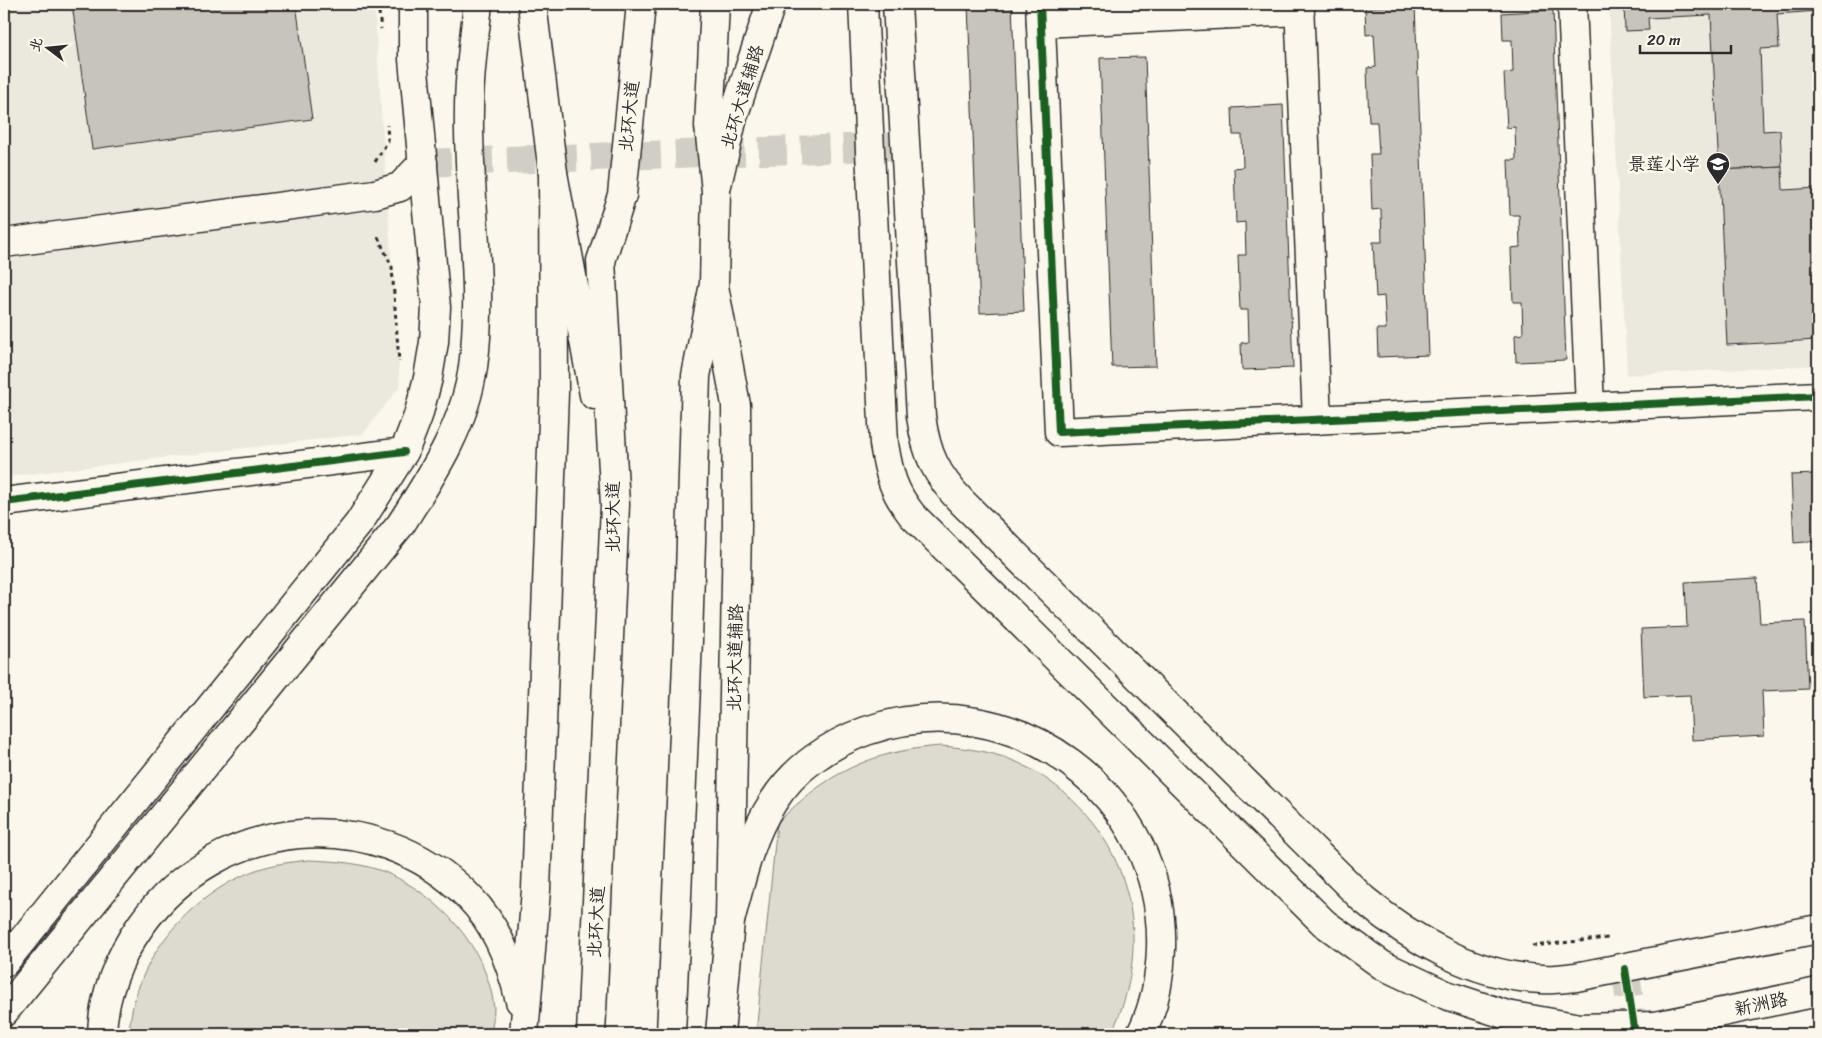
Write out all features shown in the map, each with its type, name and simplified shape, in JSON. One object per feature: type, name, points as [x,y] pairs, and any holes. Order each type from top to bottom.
[{"type":"main road","points":[[4,963],[359,523],[404,452],[418,416],[428,378],[436,307],[413,59],[413,4]]},
{"type":"main road","points":[[4,1012],[401,524],[448,447],[461,413],[473,368],[477,311],[469,110],[478,4]]},
{"type":"main road","points":[[532,4],[553,173],[615,505]]},
{"type":"main road","name":"北环大道","points":[[590,1034],[615,505],[602,261],[622,195],[642,4]]},
{"type":"main road","points":[[671,1034],[688,640],[696,376],[714,284],[716,191],[708,126],[715,4]]},
{"type":"main road","name":"北环大道辅路","points":[[716,191],[733,117],[771,4]]},
{"type":"main road","points":[[863,4],[884,444],[889,477],[906,508],[1324,923],[1382,965],[1446,995],[1507,1015],[1580,1028],[1654,1026]]},
{"type":"main road","points":[[897,4],[920,416],[924,442],[932,464],[946,485],[962,502],[1363,899],[1385,917],[1445,953],[1507,975],[1541,979],[1576,978],[1818,930]]},
{"type":"main road","points":[[1572,4],[1590,407]]},
{"type":"main road","points":[[1317,420],[1300,7],[1041,13],[1059,432],[1317,420],[1818,396]]},
{"type":"main road","points":[[4,243],[375,194],[400,187],[423,163]]},
{"type":"main road","points":[[524,1034],[536,890],[547,627],[554,393],[553,173]]},
{"type":"main road","name":"北环大道辅路","points":[[714,284],[736,405],[737,525],[730,921],[720,1034]]},
{"type":"main road","points":[[4,502],[404,452]]},
{"type":"main road","points":[[730,921],[758,828],[774,800],[795,776],[821,752],[858,734],[880,726],[910,720],[941,718],[972,721],[1002,728],[1031,738],[1058,753],[1083,772],[1105,793],[1124,818],[1140,845],[1151,874],[1158,904],[1161,935],[1160,966],[1155,996],[1141,1034]]},
{"type":"main road","points":[[102,1034],[108,997],[118,966],[132,938],[150,913],[171,891],[195,872],[221,856],[242,847],[278,836],[308,833],[368,838],[397,847],[423,860],[470,898],[488,921],[503,947],[514,974],[521,1004],[524,1034]]},
{"type":"main road","name":"新洲路","points":[[1615,1034],[1818,992]]},
{"type":"path","points":[[378,237],[392,267],[399,364]]},
{"type":"path","points":[[1531,946],[1580,943],[1618,936]]},
{"type":"shaded area","points":[[4,4],[374,4],[400,386],[363,434],[4,477]]},
{"type":"shaded area","name":"景莲小学","points":[[1609,4],[1818,4],[1818,365],[1627,375]]},
{"type":"shaded area","points":[[941,746],[982,751],[1002,756],[1021,764],[1056,786],[1086,814],[1108,845],[1123,880],[1132,917],[1133,956],[1126,995],[1111,1034],[756,1034],[777,823],[814,791],[832,778],[851,768],[871,759],[892,753]]},
{"type":"shaded area","points":[[309,860],[349,863],[387,873],[407,883],[443,910],[471,945],[482,965],[490,986],[494,1008],[491,1034],[129,1034],[133,1007],[141,981],[153,956],[187,913],[231,881],[256,870],[289,862]]},
{"type":"building","points":[[72,4],[296,4],[312,119],[92,149]]},
{"type":"building","points":[[968,4],[1012,4],[1024,311],[980,313]]},
{"type":"building","points":[[1624,4],[1818,4],[1818,11],[1777,14],[1779,48],[1760,49],[1763,131],[1780,130],[1782,167],[1719,170],[1711,15],[1648,18],[1649,30],[1625,31]]},
{"type":"building","points":[[1415,5],[1429,355],[1378,357],[1377,329],[1386,329],[1384,296],[1376,297],[1373,242],[1382,242],[1381,209],[1372,210],[1370,154],[1379,154],[1377,122],[1369,122],[1367,68],[1376,67],[1374,34],[1366,35],[1365,7]]},
{"type":"building","points":[[1553,10],[1566,360],[1516,362],[1515,335],[1523,334],[1522,302],[1513,302],[1511,248],[1520,247],[1519,215],[1510,215],[1508,160],[1516,160],[1515,127],[1507,128],[1504,73],[1513,72],[1512,40],[1503,40],[1502,13]]},
{"type":"building","points":[[1145,57],[1156,366],[1112,367],[1100,58]]},
{"type":"building","points":[[1283,105],[1293,368],[1242,370],[1241,343],[1249,342],[1248,310],[1240,310],[1238,255],[1246,255],[1245,222],[1236,223],[1234,168],[1243,167],[1242,135],[1233,135],[1232,108]]},
{"type":"building","points":[[1782,167],[1783,190],[1818,188],[1818,340],[1727,345],[1719,170]]},
{"type":"building","points":[[1818,474],[1818,541],[1794,543],[1791,475]]},
{"type":"building","points":[[1757,578],[1760,623],[1805,621],[1808,689],[1762,691],[1764,736],[1692,740],[1690,695],[1644,697],[1641,629],[1687,627],[1685,582]]},
{"type":"tunnel","points":[[423,163],[905,146]]},
{"type":"tunnel","points":[[1625,969],[1635,1034]]},
{"type":"cycle path","points":[[1040,4],[1059,432],[1818,396]]},
{"type":"cycle path","points":[[4,502],[404,452]]},
{"type":"cycle path","points":[[1625,969],[1635,1034]]},
{"type":"place","name":"景莲小学","points":[[1718,185]]}]
